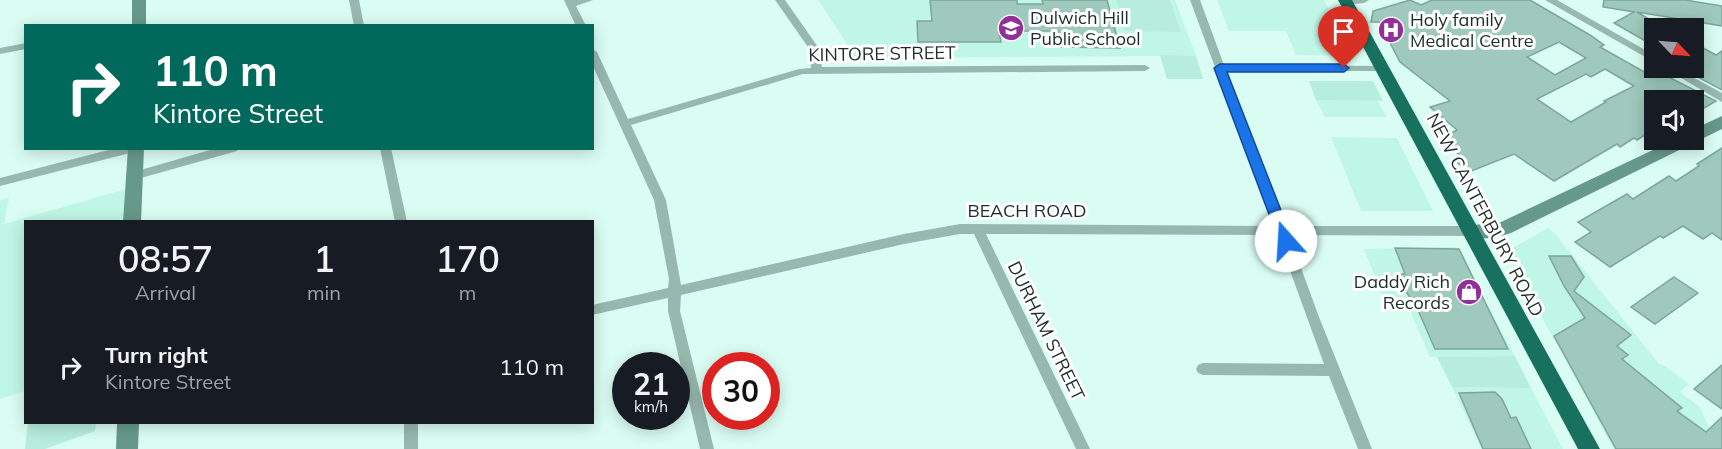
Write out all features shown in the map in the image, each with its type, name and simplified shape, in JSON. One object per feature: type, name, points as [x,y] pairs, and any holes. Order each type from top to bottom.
[{"type":"highway","name":"NEW CANTERBURY ROAD","points":[[1352,1],[1382,69],[1589,449]]},
{"type":"street","points":[[138,24],[139,0]]},
{"type":"street","points":[[354,0],[359,24]]},
{"type":"street","points":[[580,24],[570,2],[588,0]]},
{"type":"street","points":[[780,0],[813,48],[817,70]]},
{"type":"street","points":[[1195,0],[1332,370],[1365,449]]},
{"type":"street","points":[[1550,0],[1644,53]]},
{"type":"street","points":[[0,51],[24,46]]},
{"type":"street","points":[[594,56],[660,200],[675,279],[674,311],[707,449]]},
{"type":"street","name":"KINTORE STREET","points":[[626,123],[795,72],[1146,68]]},
{"type":"street","points":[[1220,68],[1382,69]]},
{"type":"street","points":[[1687,78],[1722,98]]},
{"type":"street","points":[[1704,131],[1722,122]]},
{"type":"street","points":[[0,182],[127,150]]},
{"type":"street","points":[[132,220],[135,150]]},
{"type":"street","points":[[134,176],[226,150]]},
{"type":"street","points":[[385,150],[401,220]]},
{"type":"street","points":[[1470,231],[1492,231],[1505,228],[1666,150]]},
{"type":"street","name":"BEACH ROAD","points":[[594,310],[913,237],[976,228],[1470,231]]},
{"type":"street","name":"DURHAM STREET","points":[[976,228],[1083,449]]},
{"type":"street","points":[[1203,369],[1332,370]]},
{"type":"street","points":[[127,449],[128,424]]},
{"type":"street","points":[[411,424],[411,449]]},
{"type":"shaded area","name":"Dulwich Hill Public School","points":[[818,0],[1175,0],[1196,56],[856,58]]},
{"type":"shaded area","points":[[1116,0],[1170,0],[1181,32],[1125,31]]},
{"type":"shaded area","points":[[1217,0],[1324,0],[1353,56],[1296,55],[1286,31],[1229,31]]},
{"type":"shaded area","points":[[1160,55],[1196,56],[1203,79],[1167,79]]},
{"type":"shaded area","points":[[1309,81],[1373,81],[1383,101],[1316,100]]},
{"type":"shaded area","points":[[1316,100],[1377,100],[1387,117],[1325,117]]},
{"type":"shaded area","points":[[1331,137],[1397,138],[1433,211],[1361,211]]},
{"type":"shaded area","points":[[129,188],[126,220],[24,220],[24,391],[0,399],[0,200],[9,198],[4,224]]},
{"type":"shaded area","points":[[1548,228],[1557,236],[1659,364],[1689,384],[1680,392],[1700,407],[1716,445],[1711,449],[1614,449],[1506,252]]},
{"type":"shaded area","points":[[1456,247],[1515,356],[1430,357],[1405,299],[1384,300],[1364,249]]},
{"type":"shaded area","points":[[1515,356],[1531,388],[1452,387],[1437,357]]},
{"type":"shaded area","points":[[1452,387],[1531,388],[1563,449],[1482,449]]},
{"type":"shaded area","points":[[28,424],[96,424],[95,431],[45,449],[25,449]]},
{"type":"building","points":[[930,0],[1017,0],[1017,4],[1043,4],[1042,0],[1107,0],[1120,48],[1061,47],[1058,31],[999,31],[1001,42],[918,42],[917,21],[932,21]]},
{"type":"building","points":[[1410,0],[1421,5],[1432,0],[1530,0],[1604,45],[1600,47],[1644,72],[1644,78],[1671,78],[1694,90],[1644,90],[1644,135],[1637,140],[1634,138],[1620,147],[1617,144],[1554,181],[1514,154],[1469,172],[1454,160],[1461,156],[1453,150],[1457,147],[1444,137],[1457,130],[1430,107],[1450,101],[1400,62],[1379,22],[1371,22],[1373,11]],"holes":[[[1559,42],[1586,58],[1555,75],[1527,57]],[[1605,69],[1634,86],[1604,101],[1606,102],[1571,122],[1537,99],[1586,74],[1591,77]]]},
{"type":"building","points":[[1604,0],[1685,0],[1722,6],[1722,26],[1704,23],[1704,18],[1673,18],[1637,12],[1647,18],[1644,18],[1644,40],[1614,23],[1634,12],[1603,7]]},
{"type":"building","points":[[1704,48],[1716,55],[1722,51],[1722,90],[1700,78],[1704,78]]},
{"type":"building","points":[[1704,95],[1716,101],[1704,108]]},
{"type":"building","points":[[1722,148],[1722,240],[1712,233],[1703,239],[1683,226],[1663,238],[1660,236],[1610,267],[1575,242],[1591,232],[1578,222],[1627,194],[1633,199],[1669,176],[1676,181]]},
{"type":"building","points":[[1395,248],[1459,249],[1508,349],[1435,349],[1418,310],[1404,292],[1396,274],[1405,274]]},
{"type":"building","points":[[1549,256],[1571,256],[1584,277],[1574,291],[1631,335],[1617,346],[1628,355],[1622,359],[1682,408],[1677,411],[1706,432],[1722,417],[1722,449],[1616,449],[1554,336],[1585,318],[1564,286]]},
{"type":"building","points":[[1674,277],[1698,293],[1655,324],[1631,307]]},
{"type":"building","points":[[1722,365],[1722,409],[1694,389]]},
{"type":"building","points":[[1495,392],[1502,399],[1511,418],[1516,417],[1531,449],[1483,449],[1459,393]]},
{"type":"place","name":"Dulwich Hill Public School","points":[[1011,28]]},
{"type":"place","name":"Holy family Medical Centre","points":[[1391,30]]},
{"type":"place","name":"Daddy Rich Records","points":[[1469,292]]},
{"type":"route","points":[[1286,241],[1220,68],[1344,68]]}]
